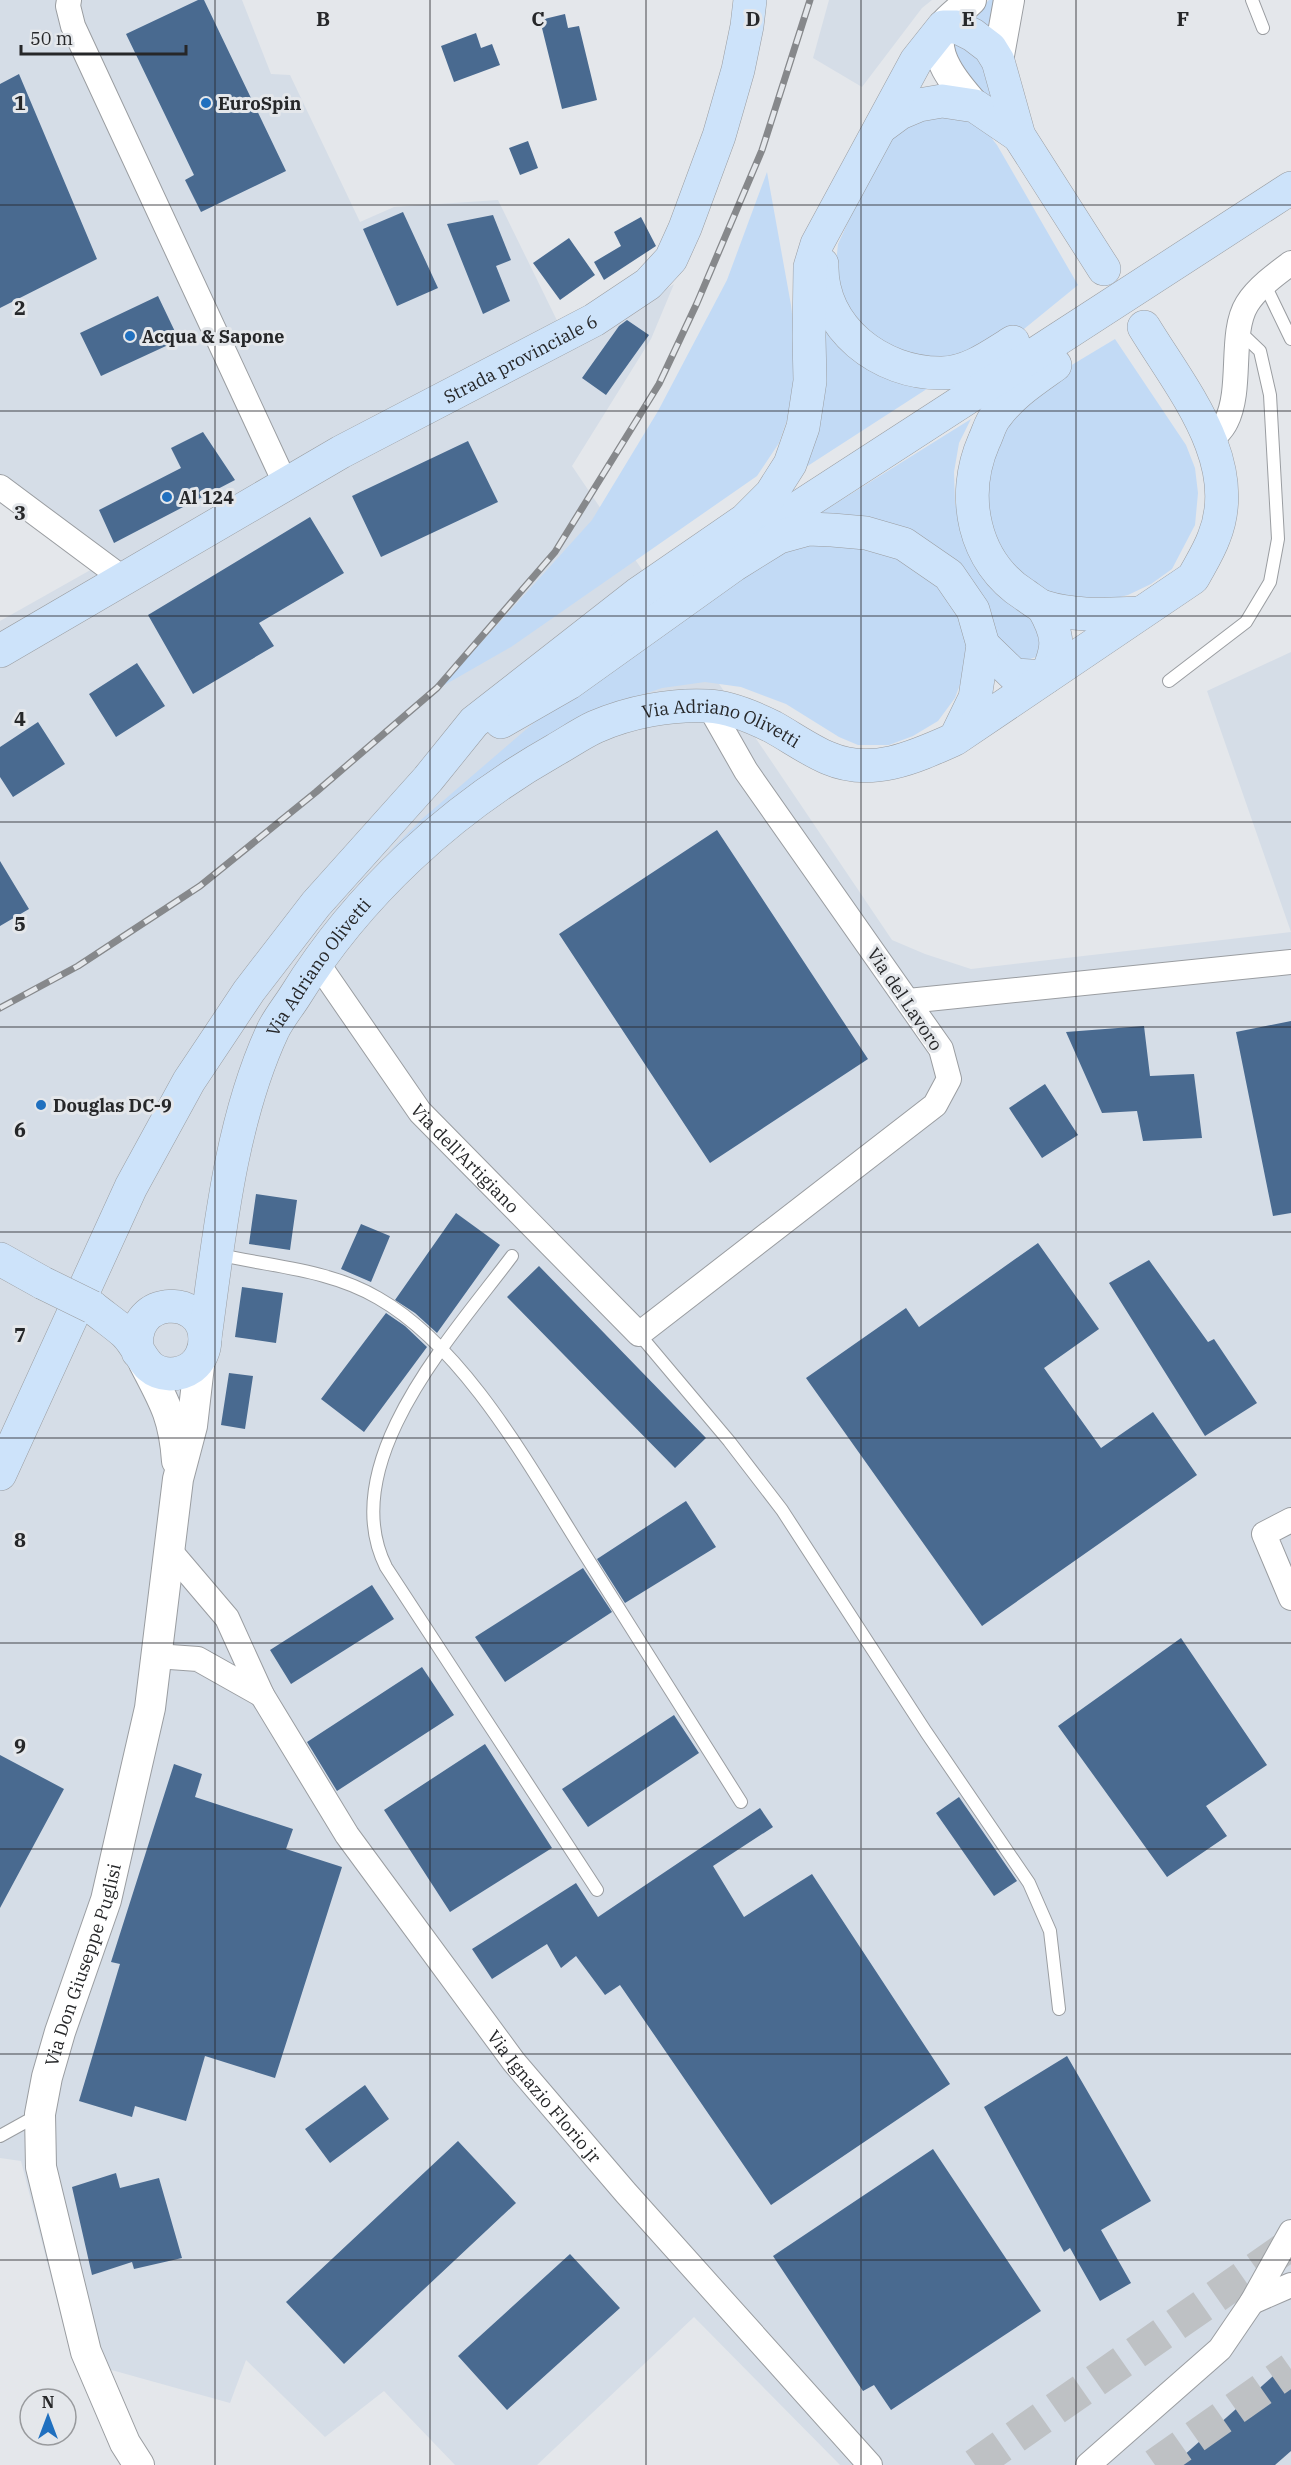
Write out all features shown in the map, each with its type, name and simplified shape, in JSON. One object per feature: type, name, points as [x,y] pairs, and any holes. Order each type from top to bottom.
[{"type":"main road","name":"Strada provinciale 6","points":[[0,651],[341,452],[594,320],[648,284],[671,259],[719,136],[738,70],[750,0]]},
{"type":"main road","points":[[0,1474],[131,1187],[189,1081],[249,991],[316,904],[428,779],[474,722],[639,593],[745,520],[771,494],[790,464],[803,427],[810,381],[810,267],[817,244],[916,61],[943,27],[957,27],[973,35],[990,48],[999,61],[1019,136],[1104,269]]},
{"type":"main road","points":[[880,128],[900,113],[919,105],[942,101],[975,106],[1019,136]]},
{"type":"main road","points":[[833,216],[822,266],[823,286],[836,319],[855,341],[875,357],[909,368],[943,373],[977,364],[1177,240],[1291,186]]},
{"type":"main road","points":[[428,779],[649,606],[1291,186]]},
{"type":"main road","points":[[1140,614],[1095,615],[1043,607],[1012,587],[990,563],[976,532],[972,495],[978,455],[995,417],[1017,392],[1073,352],[1179,287],[1291,211]]},
{"type":"main road","name":"Via Adriano Olivetti","points":[[203,1348],[240,1126],[274,1028],[316,961],[362,906],[436,832],[516,772],[596,727],[644,711],[709,706],[750,716],[828,759],[855,765],[896,763],[912,758],[954,739],[1193,578],[1215,536],[1223,494],[1219,460],[1201,419],[1144,327]]},
{"type":"main road","points":[[489,729],[569,682],[734,565],[779,537],[808,530],[866,533],[904,544],[949,576],[973,610],[983,645],[975,698],[954,739]]},
{"type":"main road","points":[[983,645],[1014,675],[1046,677],[1057,653],[1053,624],[1043,607]]},
{"type":"main road","name":"Via Adriano Olivetti","points":[[161,1308],[198,1284],[217,1254]]},
{"type":"main road","points":[[0,1259],[92,1307],[127,1335],[152,1370],[174,1374],[184,1372],[194,1366],[203,1348],[198,1319],[190,1311],[161,1308],[129,1312],[92,1307]]},
{"type":"main road","points":[[141,1357],[135,1341],[137,1329],[142,1319],[161,1308]]},
{"type":"street","points":[[69,0],[68,6],[73,26],[285,485]]},
{"type":"street","points":[[971,0],[943,27],[939,42],[943,63],[975,106]]},
{"type":"street","points":[[999,61],[1009,0]]},
{"type":"street","points":[[1211,441],[1226,423],[1234,396],[1239,331],[1246,305],[1291,263]]},
{"type":"street","points":[[0,487],[125,580]]},
{"type":"street","name":"Via del Lavoro","points":[[639,1334],[935,1105],[949,1079],[941,1049],[746,771],[709,706]]},
{"type":"street","name":"Via dell'Artigiano","points":[[316,961],[420,1112],[639,1334]]},
{"type":"street","points":[[908,1001],[1291,962]]},
{"type":"street","name":"Via Don Giuseppe Puglisi","points":[[132,2454],[86,2352],[41,2167],[40,2114],[47,2077],[60,2032],[106,1900],[150,1708],[178,1479],[192,1426],[203,1348]]},
{"type":"street","name":"Via Don Giuseppe Puglisi","points":[[141,1357],[168,1409],[175,1436],[178,1479]]},
{"type":"street","points":[[1291,1520],[1264,1533],[1291,1598]]},
{"type":"street","name":"Via Ignazio Florio jr","points":[[170,1551],[227,1618],[262,1695],[347,1835],[514,2062],[626,2193],[870,2465]]},
{"type":"street","points":[[156,1656],[198,1659],[262,1695]]},
{"type":"street","points":[[1089,2465],[1220,2349],[1252,2302],[1291,2232]]},
{"type":"street","points":[[1252,2302],[1291,2285]]},
{"type":"street","points":[[132,2454],[157,2465]]},
{"type":"lane","points":[[1252,0],[1263,28]]},
{"type":"lane","points":[[1265,285],[1291,339]]},
{"type":"lane","points":[[1169,681],[1246,622],[1270,582],[1278,539],[1270,395],[1260,351],[1239,331]]},
{"type":"lane","points":[[217,1254],[311,1272],[347,1283],[388,1304],[442,1350],[498,1416],[741,1802]]},
{"type":"lane","points":[[512,1256],[442,1350],[394,1425],[379,1469],[372,1526],[377,1549],[386,1567],[597,1890]]},
{"type":"lane","points":[[639,1334],[782,1510],[926,1732],[1029,1883],[1050,1931],[1059,2008]]},
{"type":"lane","points":[[0,2136],[40,2114]]},
{"type":"shaded area","points":[[0,0],[242,0],[271,74],[290,75],[360,222],[394,207],[498,200],[570,347],[622,318],[674,284],[651,339],[572,466],[892,940],[971,969],[1291,932],[1291,2465],[840,2465],[694,2317],[537,2465],[455,2465],[384,2391],[325,2437],[246,2360],[230,2403],[72,2359],[21,2161],[0,2158],[0,621],[110,559],[0,481]]},
{"type":"shaded area","points":[[829,0],[932,0],[922,8],[862,87],[813,58]]},
{"type":"shaded area","points":[[989,0],[997,0],[991,36],[969,20]]},
{"type":"shaded area","points":[[952,39],[984,58],[995,102],[987,99],[957,71]]},
{"type":"shaded area","points":[[936,112],[978,121],[997,145],[1078,285],[1024,329],[994,347],[961,358],[924,360],[869,337],[842,296],[835,273],[838,244],[883,146],[895,130]]},
{"type":"shaded area","points":[[767,172],[791,305],[797,357],[795,398],[779,443],[757,476],[511,647],[441,687],[592,520],[658,411],[727,280]]},
{"type":"shaded area","points":[[817,308],[936,383],[803,469]]},
{"type":"shaded area","points":[[1115,339],[1186,445],[1195,468],[1198,493],[1195,525],[1172,569],[1151,584],[1128,595],[1096,603],[1068,600],[1042,589],[1019,574],[991,537],[984,479],[1001,428],[1060,372]]},
{"type":"shaded area","points":[[971,419],[959,443],[954,472],[955,503],[963,535],[1042,622],[1043,651],[1036,657],[1021,662],[998,646],[976,591],[814,517]]},
{"type":"shaded area","points":[[798,542],[876,544],[939,582],[959,614],[967,645],[965,671],[955,698],[938,721],[913,736],[889,745],[858,745],[839,737],[786,704],[741,687],[705,682],[662,688],[588,713],[508,761],[387,854],[422,819],[587,677]]},
{"type":"shaded area","points":[[1291,652],[1291,932],[1207,691]]},
{"type":"building","name":"EuroSpin","points":[[198,0],[204,0],[286,171],[201,212],[185,180],[194,175],[126,34]]},
{"type":"building","points":[[565,14],[568,28],[579,26],[597,100],[562,109],[540,20]]},
{"type":"building","points":[[476,33],[481,48],[492,44],[500,65],[454,82],[441,46]]},
{"type":"building","points":[[19,74],[97,259],[0,308],[0,84]]},
{"type":"building","points":[[528,141],[538,168],[520,175],[509,148]]},
{"type":"building","points":[[403,212],[438,288],[397,306],[363,229]]},
{"type":"building","points":[[493,215],[511,260],[496,266],[510,301],[483,314],[447,224]]},
{"type":"building","points":[[641,217],[656,246],[604,280],[594,262],[621,246],[614,232]]},
{"type":"building","points":[[569,238],[595,275],[560,300],[533,263]]},
{"type":"building","name":"Acqua & Sapone","points":[[158,296],[179,340],[101,376],[80,333]]},
{"type":"building","points":[[627,320],[649,335],[606,395],[582,378],[619,326]]},
{"type":"building","points":[[203,432],[235,480],[114,543],[99,510],[181,468],[171,448]]},
{"type":"building","points":[[468,441],[498,502],[381,557],[352,496]]},
{"type":"building","points":[[310,517],[344,573],[259,623],[274,646],[193,694],[148,615]]},
{"type":"building","points":[[137,663],[165,706],[116,737],[89,694]]},
{"type":"building","points":[[38,722],[65,764],[13,797],[0,777],[0,747]]},
{"type":"building","points":[[717,830],[868,1059],[710,1163],[559,934]]},
{"type":"building","points":[[0,861],[29,909],[0,926]]},
{"type":"building","points":[[1291,1021],[1291,1213],[1273,1216],[1236,1032]]},
{"type":"building","points":[[1144,1026],[1150,1076],[1194,1074],[1202,1138],[1143,1141],[1137,1111],[1102,1113],[1066,1032]]},
{"type":"building","points":[[1045,1084],[1078,1135],[1042,1158],[1009,1108]]},
{"type":"building","points":[[256,1194],[297,1200],[290,1250],[249,1244]]},
{"type":"building","points":[[456,1213],[500,1245],[437,1333],[415,1313],[395,1300]]},
{"type":"building","points":[[361,1224],[390,1236],[371,1282],[341,1269]]},
{"type":"building","points":[[1038,1243],[1099,1329],[1044,1368],[1101,1448],[1153,1412],[1197,1475],[982,1626],[806,1378],[906,1308],[919,1327]]},
{"type":"building","points":[[1149,1260],[1208,1342],[1214,1339],[1257,1403],[1205,1436],[1109,1283]]},
{"type":"building","points":[[539,1266],[706,1438],[675,1468],[507,1297]]},
{"type":"building","points":[[242,1287],[283,1293],[276,1343],[235,1337]]},
{"type":"building","points":[[386,1313],[405,1326],[427,1347],[364,1432],[321,1399]]},
{"type":"building","points":[[229,1373],[253,1376],[245,1429],[221,1425]]},
{"type":"building","points":[[686,1501],[716,1547],[625,1603],[597,1559]]},
{"type":"building","points":[[583,1568],[612,1612],[505,1682],[475,1637]]},
{"type":"building","points":[[372,1585],[394,1619],[291,1684],[270,1650]]},
{"type":"building","points":[[1181,1638],[1267,1765],[1206,1806],[1227,1836],[1167,1877],[1058,1726]]},
{"type":"building","points":[[422,1667],[454,1715],[337,1791],[307,1742]]},
{"type":"building","points":[[674,1715],[699,1753],[588,1827],[562,1789]]},
{"type":"building","points":[[485,1744],[552,1848],[450,1912],[384,1810]]},
{"type":"building","points":[[0,1755],[64,1789],[0,1908]]},
{"type":"building","points":[[174,1764],[202,1774],[195,1797],[293,1829],[286,1849],[342,1867],[275,2078],[205,2056],[186,2121],[135,2106],[132,2117],[79,2101],[120,1964],[111,1962]]},
{"type":"building","points":[[959,1797],[1017,1881],[994,1896],[936,1813]]},
{"type":"building","points":[[760,1808],[773,1827],[713,1866],[744,1917],[812,1874],[950,2084],[771,2205],[620,1985],[605,1995],[576,1956],[561,1968],[547,1944],[492,1979],[472,1949],[576,1883],[598,1917]]},
{"type":"building","points":[[1067,2056],[1151,2201],[1101,2230],[1131,2283],[1100,2301],[1070,2248],[1064,2252],[984,2107]]},
{"type":"building","points":[[365,2085],[389,2119],[330,2163],[305,2129]]},
{"type":"building","points":[[458,2141],[516,2203],[344,2364],[286,2302]]},
{"type":"building","points":[[933,2149],[1041,2311],[891,2410],[874,2385],[863,2391],[773,2256]]},
{"type":"building","points":[[116,2173],[120,2188],[159,2178],[182,2258],[134,2269],[132,2262],[92,2275],[72,2187]]},
{"type":"building","points":[[570,2254],[620,2308],[507,2410],[458,2356]]},
{"type":"building","points":[[1281,2369],[1291,2380],[1291,2451],[1275,2465],[1173,2465]]},
{"type":"tunnel","points":[[975,2465],[1291,2244]]},
{"type":"tunnel","points":[[1155,2465],[1291,2369]]},
{"type":"railway","points":[[0,1008],[78,966],[200,886],[316,792],[437,688],[555,552],[659,384],[697,303],[762,150],[810,0]]},
{"type":"place","name":"EuroSpin","points":[[206,103]]},
{"type":"place","name":"Acqua & Sapone","points":[[130,336]]},
{"type":"place","name":"Al 124","points":[[167,497]]},
{"type":"place","name":"Douglas DC-9","points":[[41,1105]]}]
